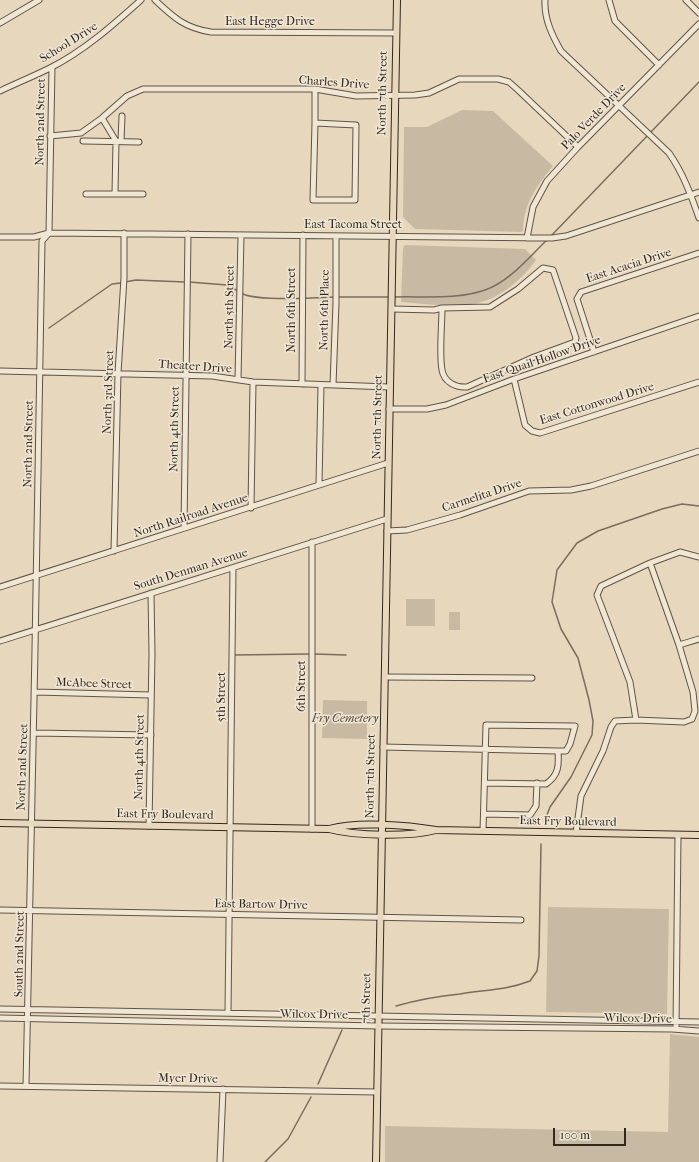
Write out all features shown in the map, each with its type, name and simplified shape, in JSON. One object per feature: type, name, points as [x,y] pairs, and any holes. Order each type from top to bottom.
[{"type":"main road","name":"North 7th Street","points":[[381,834],[389,387],[392,309],[396,0]]},
{"type":"main road","name":"East Fry Boulevard","points":[[0,823],[312,829],[329,829],[342,826],[381,826],[420,827],[436,830],[699,835]]},
{"type":"main road","name":"East Fry Boulevard","points":[[329,829],[345,833],[381,834],[421,834],[436,830]]},
{"type":"main road","name":"7th Street","points":[[376,1162],[381,834]]},
{"type":"street","points":[[0,23],[39,0]]},
{"type":"street","name":"School Drive","points":[[0,91],[52,67],[105,32],[141,0]]},
{"type":"street","name":"East Hegge Drive","points":[[155,0],[175,20],[196,30],[211,32],[396,32]]},
{"type":"street","points":[[545,0],[544,10],[550,30],[561,51],[669,153],[677,164],[691,194],[699,218]]},
{"type":"street","points":[[609,0],[615,21],[659,65]]},
{"type":"street","points":[[686,0],[699,13]]},
{"type":"street","name":"Palo Verde Drive","points":[[527,238],[533,207],[547,181],[578,147],[699,24]]},
{"type":"street","name":"North 2nd Street","points":[[32,823],[35,733],[35,630],[42,241],[49,233],[52,67]]},
{"type":"street","name":"Charles Drive","points":[[50,136],[81,133],[102,118],[127,96],[143,88],[315,89],[356,96],[394,96],[415,95],[429,92],[459,79],[498,79],[509,82],[578,147]]},
{"type":"street","points":[[315,89],[313,200],[355,200],[356,125],[315,123]]},
{"type":"street","points":[[115,194],[118,141],[122,116]]},
{"type":"street","points":[[102,118],[118,141]]},
{"type":"street","points":[[84,141],[139,142]]},
{"type":"street","name":"East Tacoma Street","points":[[0,237],[34,237],[49,233],[241,236],[393,235],[527,238],[566,236],[699,192]]},
{"type":"street","points":[[86,194],[143,194]]},
{"type":"street","name":"North 3rd Street","points":[[114,551],[118,373],[124,278],[124,233]]},
{"type":"street","name":"North 4th Street","points":[[184,528],[188,234]]},
{"type":"street","name":"North 6th Street","points":[[302,384],[303,235]]},
{"type":"street","name":"North 5th Street","points":[[238,380],[241,236]]},
{"type":"street","name":"North 6th Place","points":[[332,385],[336,303],[336,236]]},
{"type":"street","name":"East Acacia Drive","points":[[594,352],[577,299],[581,292],[699,253]]},
{"type":"street","points":[[392,309],[434,310],[442,308],[490,307],[518,289],[543,268],[553,270],[576,338],[575,342],[534,357],[467,387],[455,386],[449,382],[442,371],[442,308]]},
{"type":"street","name":"East Quail Hollow Drive","points":[[389,409],[427,409],[446,405],[514,379],[699,316]]},
{"type":"street","name":"Theater Drive","points":[[0,371],[118,373],[185,376],[253,382],[389,387]]},
{"type":"street","name":"East Cottonwood Drive","points":[[514,379],[525,425],[532,431],[540,433],[699,382]]},
{"type":"street","points":[[250,508],[253,382]]},
{"type":"street","points":[[476,383],[479,393]]},
{"type":"street","points":[[319,484],[321,385]]},
{"type":"street","name":"Carmelita Drive","points":[[387,531],[407,530],[460,515],[529,490],[571,490],[591,486],[699,450]]},
{"type":"street","name":"North Railroad Avenue","points":[[0,587],[388,463]]},
{"type":"street","name":"South Denman Avenue","points":[[0,641],[387,519]]},
{"type":"street","name":"6th Street","points":[[312,542],[312,829]]},
{"type":"street","points":[[636,720],[630,682],[597,595],[601,586],[650,563],[680,552],[699,557]]},
{"type":"street","points":[[576,833],[581,796],[603,751],[611,727],[615,721],[636,720],[684,722],[692,719],[695,711],[693,692],[679,645],[650,563]]},
{"type":"street","name":"5th Street","points":[[228,1013],[228,914],[232,774],[233,568]]},
{"type":"street","name":"North 4th Street","points":[[149,826],[152,695],[151,593]]},
{"type":"street","points":[[679,645],[699,639]]},
{"type":"street","points":[[384,677],[532,678]]},
{"type":"street","name":"McAbee Street","points":[[35,692],[152,695]]},
{"type":"street","points":[[383,747],[486,749],[566,751],[570,744],[574,726],[486,725],[486,749],[483,831]]},
{"type":"street","points":[[35,733],[151,736]]},
{"type":"street","points":[[485,783],[546,784],[553,779],[558,771],[558,751]]},
{"type":"street","points":[[484,814],[530,815],[536,806],[537,784]]},
{"type":"street","name":"South 2nd Street","points":[[26,1086],[32,823]]},
{"type":"street","points":[[676,1029],[678,835]]},
{"type":"street","name":"East Bartow Drive","points":[[0,910],[521,920]]},
{"type":"street","name":"Wilcox Drive","points":[[0,1009],[699,1022]]},
{"type":"street","name":"Wilcox Drive","points":[[0,1018],[378,1026],[676,1029],[699,1031]]},
{"type":"street","name":"Myer Drive","points":[[0,1086],[377,1092]]},
{"type":"street","points":[[220,1162],[223,1089]]},
{"type":"green space","points":[[462,110],[493,111],[553,166],[536,188],[528,204],[525,213],[523,231],[521,232],[415,229],[403,217],[404,127],[427,127]]},
{"type":"green space","points":[[405,245],[525,249],[536,260],[524,275],[516,282],[491,299],[472,304],[454,305],[401,302],[403,248]]},
{"type":"green space","points":[[406,599],[435,599],[435,626],[406,626]]},
{"type":"green space","points":[[449,612],[460,612],[460,630],[449,630]]},
{"type":"green space","name":"Fry Cemetery","points":[[323,700],[367,701],[367,739],[322,738]]},
{"type":"green space","points":[[548,907],[669,909],[667,1014],[546,1012]]},
{"type":"green space","points":[[670,1034],[699,1037],[699,1162],[385,1162],[385,1126],[668,1132]]},
{"type":"waterway","points":[[551,236],[699,82]]},
{"type":"waterway","points":[[394,297],[440,297],[463,295],[485,290],[494,286],[510,275],[547,240]]},
{"type":"waterway","points":[[125,282],[136,280],[185,282]]},
{"type":"waterway","points":[[189,282],[227,285],[238,291]]},
{"type":"waterway","points":[[49,328],[112,284],[121,283]]},
{"type":"waterway","points":[[241,293],[259,298],[299,299],[334,297]]},
{"type":"waterway","points":[[338,297],[390,297]]},
{"type":"waterway","points":[[545,820],[550,807],[571,777],[592,735],[593,721],[578,658],[561,629],[552,602],[557,570],[577,543],[598,531],[662,509],[682,504],[699,506]]},
{"type":"waterway","points":[[234,655],[310,654]]},
{"type":"waterway","points":[[314,654],[346,655]]},
{"type":"waterway","points":[[396,1006],[436,997],[504,988],[530,981],[537,971],[539,956],[541,844]]},
{"type":"waterway","points":[[318,1084],[342,1030]]},
{"type":"waterway","points":[[265,1162],[288,1139],[311,1097]]}]
